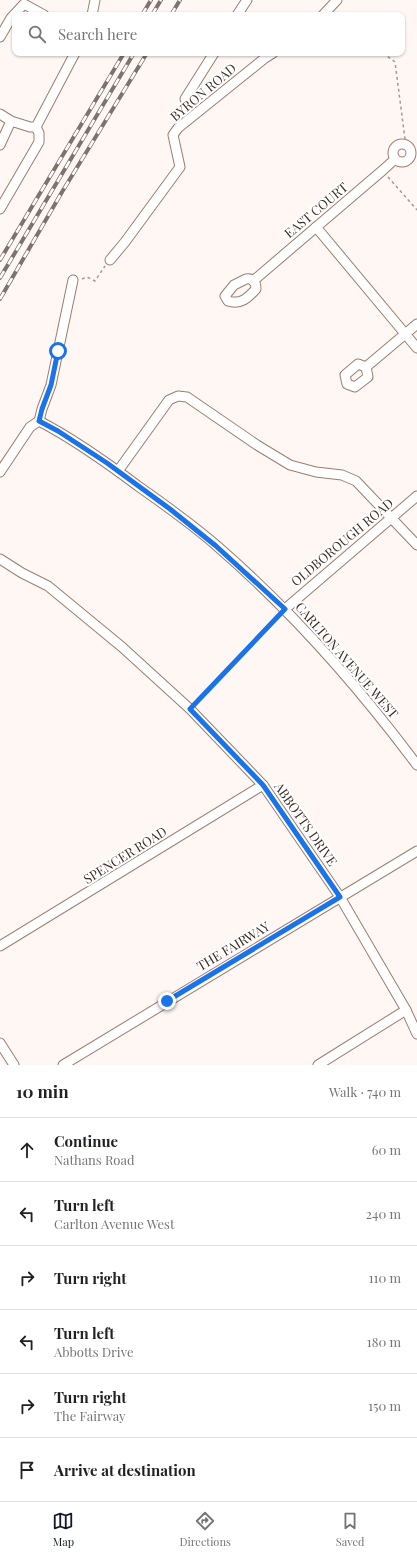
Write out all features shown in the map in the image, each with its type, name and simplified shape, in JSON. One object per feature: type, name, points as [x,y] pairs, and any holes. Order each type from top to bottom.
[{"type":"street","points":[[93,12],[95,0]]},
{"type":"street","points":[[239,12],[247,0]]},
{"type":"street","points":[[326,12],[337,0]]},
{"type":"street","points":[[17,12],[24,4],[39,12]]},
{"type":"street","points":[[0,37],[12,17]]},
{"type":"street","points":[[36,127],[72,56]]},
{"type":"street","points":[[185,99],[212,56]]},
{"type":"street","name":"BYRON ROAD","points":[[110,260],[180,168],[173,135],[178,128],[268,56]]},
{"type":"street","points":[[0,114],[12,121],[30,127],[36,127]]},
{"type":"street","points":[[0,145],[12,121]]},
{"type":"street","points":[[0,209],[39,142],[39,133],[36,127]]},
{"type":"street","name":"EAST COURT","points":[[403,144],[410,148],[411,155],[407,161],[400,162],[395,159],[393,153],[397,145],[403,144]]},
{"type":"street","name":"EAST COURT","points":[[253,280],[395,159]]},
{"type":"street","points":[[316,227],[417,348]]},
{"type":"street","points":[[0,472],[30,427],[39,421],[51,385],[73,280]]},
{"type":"street","points":[[366,367],[417,324]]},
{"type":"street","points":[[118,471],[169,400],[178,396],[187,397],[257,445],[290,465],[316,472],[342,475],[356,482],[417,545]]},
{"type":"street","name":"CARLTON AVENUE WEST","points":[[39,421],[58,431],[118,471],[170,509],[216,546],[285,609],[370,704],[417,765]]},
{"type":"street","name":"OLDBOROUGH ROAD","points":[[285,609],[417,496]]},
{"type":"street","name":"ABBOTTS DRIVE","points":[[0,559],[22,573],[48,586],[122,647],[190,709],[263,785],[340,897],[406,1010],[417,1034]]},
{"type":"street","name":"SPENCER ROAD","points":[[0,946],[263,785]]},
{"type":"street","name":"THE FAIRWAY","points":[[63,1065],[417,852]]},
{"type":"street","points":[[318,1065],[406,1010]]},
{"type":"street","points":[[0,1043],[14,1065]]},
{"type":"path","points":[[387,56],[395,62],[405,139],[400,144]]},
{"type":"path","points":[[383,170],[417,210]]},
{"type":"path","points":[[86,278],[87,277],[95,281],[110,260]]},
{"type":"path","points":[[190,709],[285,609]]},
{"type":"railway","points":[[144,12],[151,0]]},
{"type":"railway","points":[[154,12],[161,0]]},
{"type":"railway","points":[[173,12],[180,0]]},
{"type":"railway","points":[[0,260],[122,56]]},
{"type":"railway","points":[[0,278],[132,56]]},
{"type":"railway","points":[[0,299],[62,192],[145,56]]},
{"type":"route","points":[[58,351],[51,385],[39,421],[58,431],[107,463],[170,509],[216,546],[285,609],[190,709],[263,785],[340,897],[167,1001]]}]
